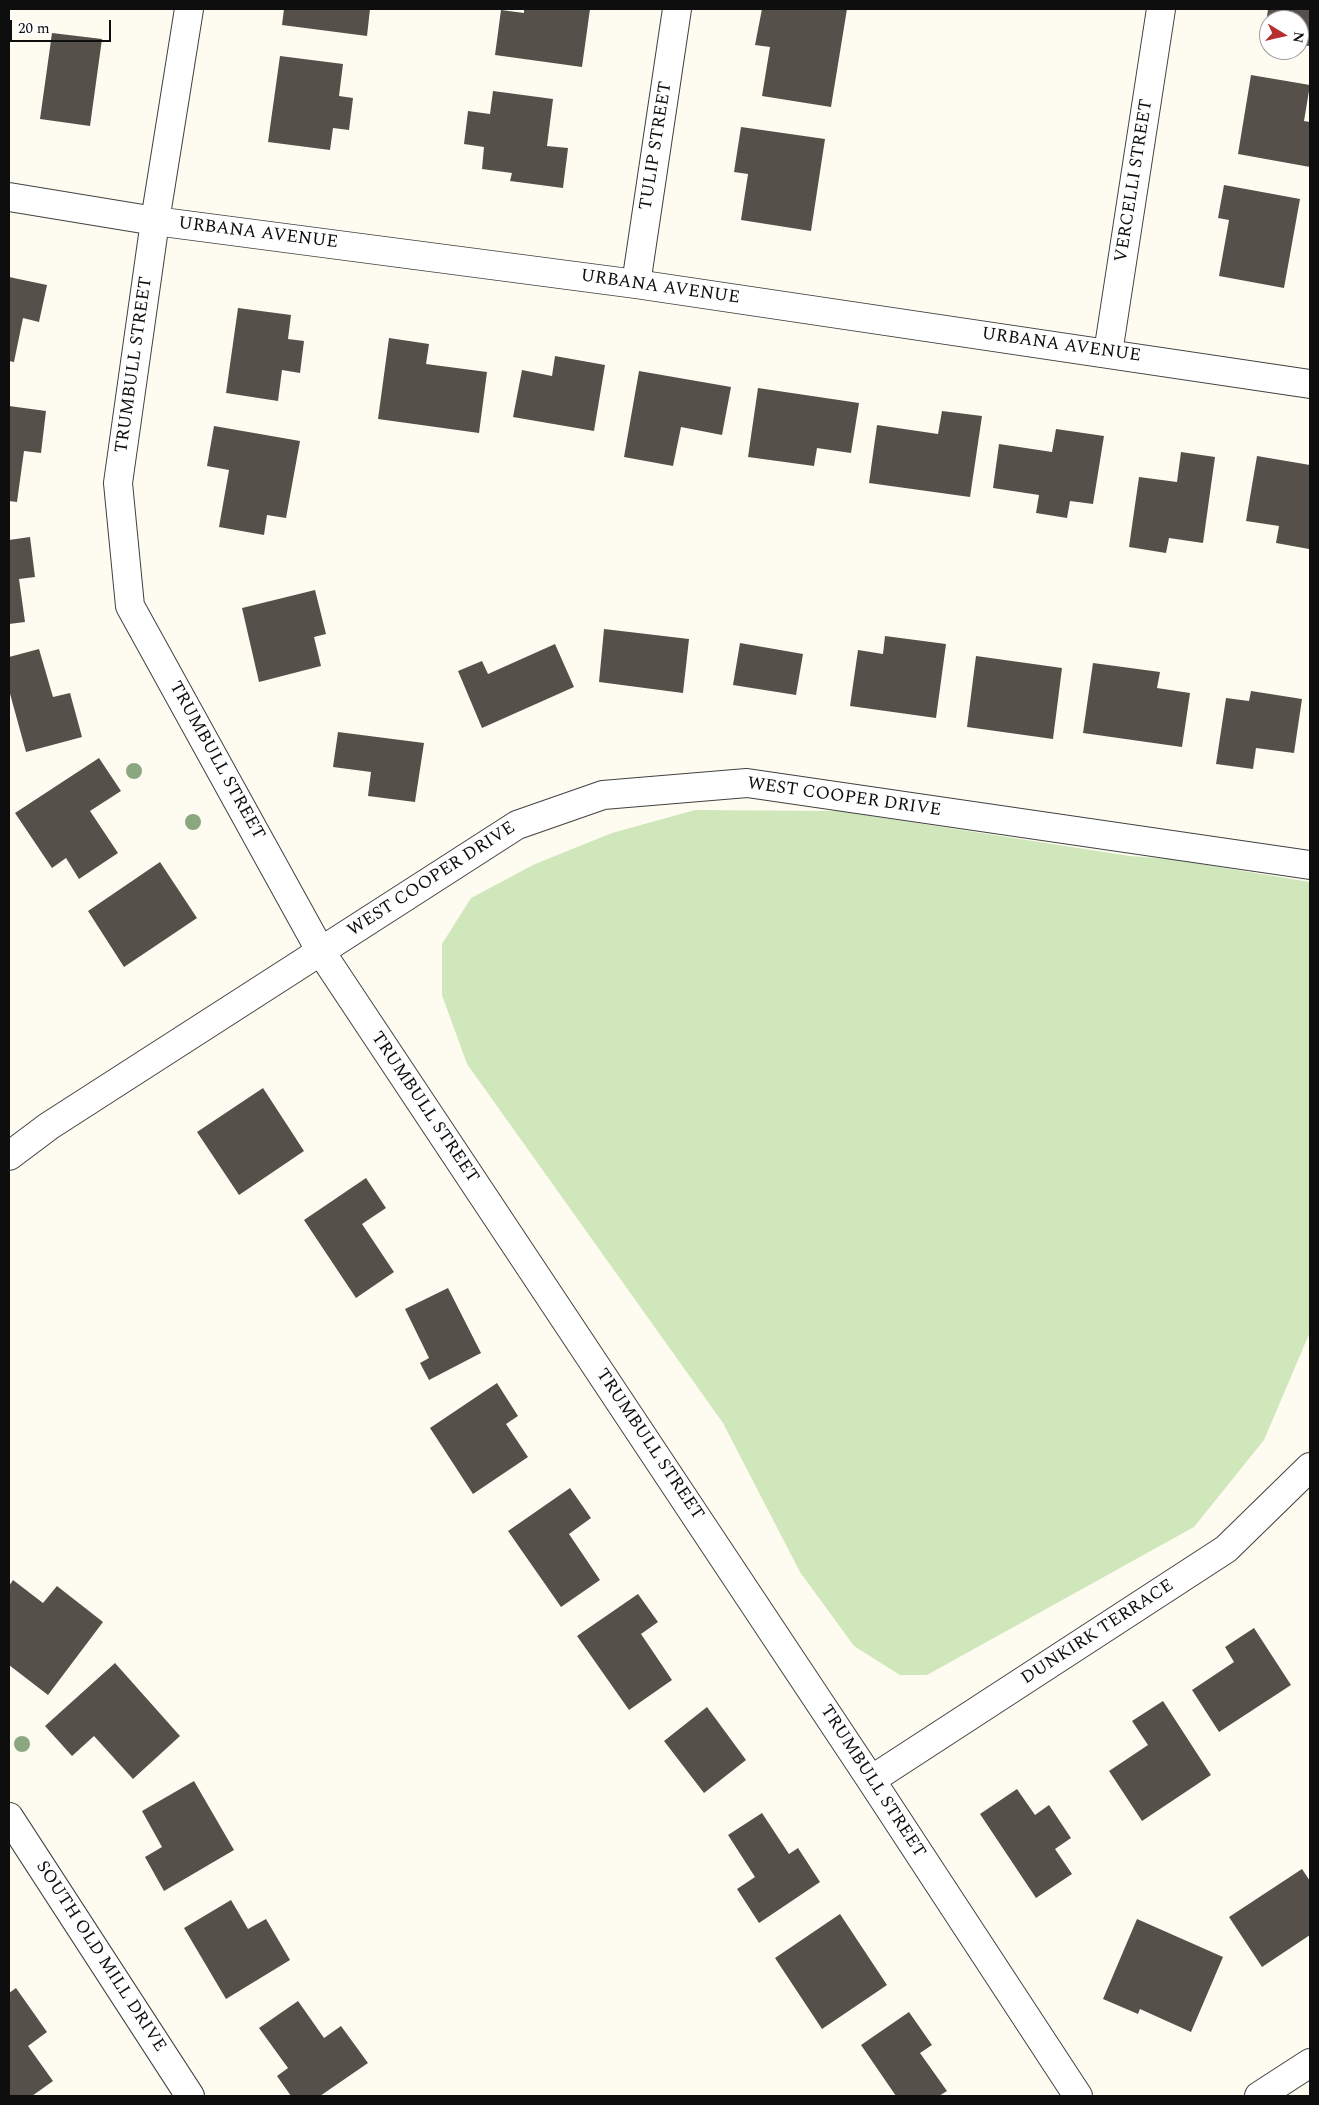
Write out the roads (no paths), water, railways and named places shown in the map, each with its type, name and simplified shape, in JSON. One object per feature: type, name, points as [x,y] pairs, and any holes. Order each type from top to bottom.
[{"type":"street","name":"TRUMBULL STREET","points":[[189,9],[155,221],[118,484],[130,606],[320,952],[871,1780],[1078,2096]]},
{"type":"street","name":"TULIP STREET","points":[[636,284],[677,9]]},
{"type":"street","name":"VERCELLI STREET","points":[[1108,353],[1161,9]]},
{"type":"street","name":"URBANA AVENUE","points":[[9,197],[155,221],[636,284],[1310,384]]},
{"type":"street","name":"WEST COOPER DRIVE","points":[[9,1156],[49,1126],[517,824],[602,794],[747,783],[1310,865]]},
{"type":"street","name":"DUNKIRK TERRACE","points":[[871,1780],[1226,1550],[1310,1467]]},
{"type":"street","name":"SOUTH OLD MILL DRIVE","points":[[9,1817],[190,2096]]},
{"type":"street","points":[[1259,2096],[1310,2063]]}]
